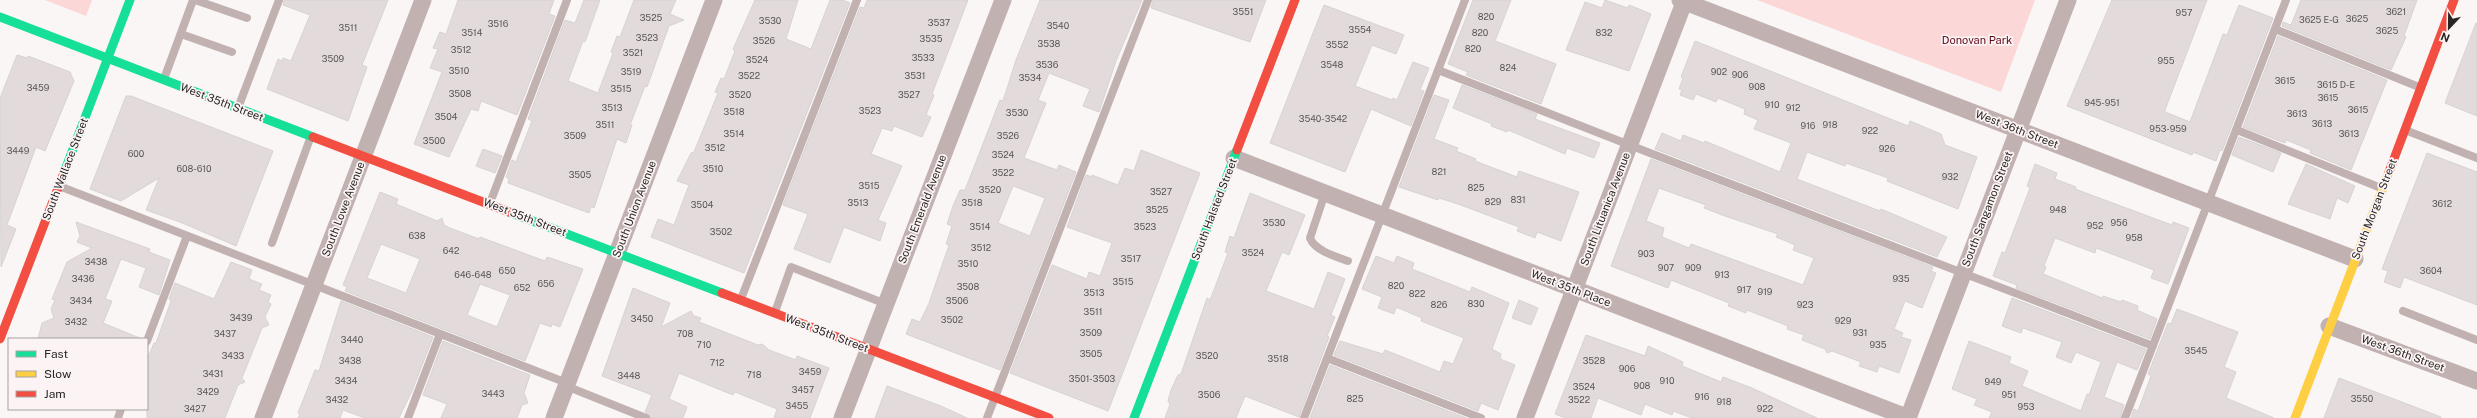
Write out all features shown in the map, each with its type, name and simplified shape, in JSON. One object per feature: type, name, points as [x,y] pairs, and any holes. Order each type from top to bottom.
[{"type":"main road","name":"South Wallace Street","points":[[0,339],[130,0]]},
{"type":"main road","name":"South Halsted Street","points":[[1134,418],[1295,0]]},
{"type":"main road","name":"South Morgan Street","points":[[2294,418],[2454,0]]},
{"type":"main road","name":"West 35th Street","points":[[0,17],[1050,418]]},
{"type":"street","name":"South Lowe Avenue","points":[[263,418],[423,0]]},
{"type":"street","name":"South Union Avenue","points":[[554,418],[714,0]]},
{"type":"street","name":"South Emerald Avenue","points":[[842,418],[1003,0]]},
{"type":"street","name":"South Sangamon Street","points":[[1908,418],[2068,0]]},
{"type":"street","name":"West 36th Street","points":[[1683,1],[2355,259]]},
{"type":"street","name":"South Lituanica Avenue","points":[[1524,418],[1683,1]]},
{"type":"street","name":"West 35th Place","points":[[1234,158],[1908,418]]},
{"type":"street","name":"West 36th Street","points":[[2330,326],[2477,381]]},
{"type":"lane","points":[[164,80],[194,0],[247,18]]},
{"type":"lane","points":[[238,108],[279,0]]},
{"type":"lane","points":[[490,204],[568,0]]},
{"type":"lane","points":[[741,300],[857,0]]},
{"type":"lane","points":[[987,418],[1148,0]]},
{"type":"lane","points":[[1304,418],[1465,0]]},
{"type":"lane","points":[[2125,418],[2286,0]]},
{"type":"lane","points":[[2275,30],[2420,87]]},
{"type":"lane","points":[[181,34],[232,52]]},
{"type":"lane","points":[[1438,70],[2153,346]]},
{"type":"lane","points":[[2237,130],[2382,188]]},
{"type":"lane","points":[[2404,130],[2477,158]]},
{"type":"lane","points":[[272,242],[312,136]]},
{"type":"lane","points":[[59,186],[440,334],[646,418]]},
{"type":"lane","points":[[1326,193],[1310,238],[1312,242],[1330,254],[1348,261]]},
{"type":"lane","points":[[148,338],[187,236]]},
{"type":"lane","points":[[775,313],[791,267],[886,304]]},
{"type":"lane","points":[[2403,311],[2477,340]]},
{"type":"lane","points":[[408,418],[440,334]]},
{"type":"lane","points":[[1327,358],[1481,418]]},
{"type":"green space","points":[[45,0],[92,0],[86,16]]},
{"type":"green space","name":"Donovan Park","points":[[1757,0],[2035,0],[2001,92]]},
{"type":"building","points":[[284,0],[388,0],[362,65],[367,67],[348,121],[267,89],[278,59],[282,61],[283,58],[291,61],[310,15],[283,5]]},
{"type":"building","points":[[458,0],[554,0],[549,14],[555,16],[517,115],[481,101],[478,111],[471,109],[449,157],[414,144],[442,72],[430,68],[438,49],[433,48],[440,32],[446,34]]},
{"type":"building","points":[[584,0],[600,0],[585,42],[583,41],[568,81],[598,93],[613,53],[611,52],[617,36],[620,37],[634,0],[676,0],[670,14],[684,20],[669,26],[647,87],[645,86],[630,125],[632,125],[626,143],[617,139],[594,208],[591,207],[589,213],[508,183],[509,179],[506,177],[512,160],[516,162],[532,121],[528,119],[565,20],[575,23]]},
{"type":"building","points":[[755,0],[798,0],[786,39],[811,49],[830,0],[843,0],[850,3],[744,273],[651,237],[658,219],[674,225],[689,185],[677,181],[691,153],[694,152],[718,93],[715,92],[721,78],[724,79],[735,51],[733,49]]},
{"type":"building","points":[[867,0],[968,0],[932,94],[934,95],[926,115],[931,117],[922,137],[894,126],[892,131],[882,128],[871,154],[902,166],[878,220],[886,223],[880,241],[844,227],[830,263],[794,249],[808,214],[783,205],[860,7],[864,8]]},
{"type":"building","points":[[1040,0],[1142,0],[1116,61],[1099,112],[1083,106],[1090,89],[1049,73],[1038,100],[1046,103],[1024,158],[1057,170],[1059,165],[1076,172],[1000,370],[906,334],[912,319],[920,322],[929,303],[949,245],[946,244],[952,226],[947,224],[953,206],[960,190],[965,190],[1000,100],[1003,101],[1016,60]],"holes":[[[1013,186],[1045,198],[1030,236],[998,223]]]},
{"type":"building","points":[[1153,0],[1266,0],[1250,42],[1151,8]]},
{"type":"building","points":[[1473,0],[1511,0],[1495,41],[1556,64],[1541,104],[1466,75],[1468,72],[1448,64]]},
{"type":"building","points":[[1605,0],[1628,8],[1629,5],[1651,14],[1629,71],[1566,50],[1585,2],[1602,8]]},
{"type":"building","points":[[2112,0],[2207,0],[2165,110],[2165,112],[2190,122],[2223,34],[2227,35],[2239,5],[2273,18],[2222,151],[2220,150],[2216,161],[2193,152],[2192,155],[2067,106]]},
{"type":"building","points":[[2301,0],[2417,0],[2404,36],[2406,37],[2391,70],[2282,26],[2283,22],[2291,25]]},
{"type":"building","points":[[1324,5],[1404,35],[1396,54],[1372,45],[1355,86],[1392,100],[1393,98],[1397,100],[1413,62],[1429,68],[1420,90],[1424,91],[1411,126],[1371,109],[1345,172],[1270,143]]},
{"type":"building","points":[[2477,23],[2477,116],[2445,103]]},
{"type":"building","points":[[2278,36],[2387,80],[2351,170],[2310,153],[2311,150],[2286,140],[2285,143],[2243,127]]},
{"type":"building","points":[[1695,41],[1908,126],[1910,121],[1941,134],[1945,145],[1977,157],[1958,209],[1887,181],[1888,178],[1846,163],[1845,166],[1807,152],[1797,179],[1880,211],[1881,209],[1947,237],[1937,257],[1655,149],[1662,133],[1681,141],[1683,135],[1704,143],[1705,141],[1780,172],[1791,143],[1754,129],[1758,120],[1744,114],[1745,109],[1718,98],[1716,102],[1696,94],[1693,100],[1680,95],[1682,90],[1679,89],[1683,78],[1681,77]]},
{"type":"building","points":[[17,55],[27,58],[28,56],[70,72],[74,81],[45,151],[36,147],[7,225],[16,229],[1,267],[0,98]]},
{"type":"building","points":[[1462,85],[1537,114],[1535,119],[1600,143],[1594,158],[1567,148],[1565,154],[1508,130],[1507,132],[1491,126],[1492,124],[1453,108]]},
{"type":"building","points":[[1434,95],[1449,100],[1434,139],[1458,148],[1456,151],[1476,159],[1475,161],[1517,177],[1519,171],[1579,192],[1561,241],[1537,232],[1535,238],[1517,231],[1519,227],[1458,204],[1439,198],[1438,200],[1399,187]]},
{"type":"building","points":[[126,96],[131,96],[273,151],[236,246],[180,222],[146,210],[159,178],[121,201],[90,189]]},
{"type":"building","points":[[2239,137],[2281,153],[2273,172],[2232,155]]},
{"type":"building","points":[[483,149],[502,156],[495,173],[476,166]]},
{"type":"building","points":[[1141,150],[1200,173],[1108,411],[1010,373],[1052,265],[1087,279],[1089,272],[1100,276],[1112,243],[1067,227],[1086,175],[1092,177],[1092,175],[1118,185],[1125,168],[1134,171]]},
{"type":"building","points":[[2427,153],[2477,172],[2477,305],[2404,277],[2400,288],[2384,282],[2388,271],[2382,269]]},
{"type":"building","points":[[1651,159],[1933,267],[1931,271],[1936,273],[1922,308],[1905,301],[1894,329],[1903,333],[1901,337],[1911,340],[1899,373],[1879,366],[1877,372],[1859,366],[1861,362],[1832,351],[1827,353],[1825,349],[1802,340],[1804,335],[1787,329],[1788,326],[1747,310],[1746,313],[1728,306],[1729,303],[1671,280],[1668,288],[1611,266]],"holes":[[[1659,188],[1706,205],[1704,208],[1778,234],[1776,237],[1795,245],[1793,250],[1814,258],[1803,285],[1691,244],[1689,248],[1662,237],[1664,228],[1646,221]]]},
{"type":"building","points":[[2035,164],[2057,173],[2055,179],[2076,187],[2075,189],[2172,225],[2173,222],[2189,228],[2168,284],[2151,278],[2154,270],[2096,248],[2095,253],[2055,238],[2044,266],[2046,267],[2043,274],[2102,298],[2103,296],[2121,302],[2122,300],[2138,306],[2137,310],[2157,319],[2150,339],[2016,288],[2017,285],[1993,276],[2002,252],[2005,253],[2030,188],[2027,186]]},
{"type":"building","points":[[2306,164],[2355,186],[2348,203],[2337,198],[2330,219],[2288,204]]},
{"type":"building","points":[[380,192],[398,199],[396,204],[437,221],[442,218],[444,225],[479,239],[480,237],[545,261],[547,257],[583,269],[560,327],[552,324],[551,327],[540,323],[525,361],[345,291],[347,287],[343,285]],"holes":[[[381,244],[420,259],[406,293],[367,278]],[[480,284],[510,295],[497,327],[467,315]]]},
{"type":"building","points":[[1250,193],[1305,215],[1289,255],[1282,252],[1266,291],[1314,309],[1328,272],[1345,279],[1331,315],[1335,317],[1327,336],[1329,337],[1299,417],[1245,396],[1236,418],[1165,418],[1170,404],[1168,401],[1171,390],[1178,375],[1181,374],[1207,298],[1210,300],[1228,253],[1225,252],[1230,236],[1234,238]]},
{"type":"building","points":[[76,222],[150,249],[149,252],[170,260],[159,295],[139,287],[146,268],[121,259],[105,299],[112,301],[103,323],[140,338],[38,338],[42,323],[54,318],[51,309],[55,300],[52,299],[67,262],[92,248],[77,242],[80,236]]},
{"type":"building","points":[[1376,256],[1394,263],[1397,256],[1414,263],[1412,269],[1470,292],[1472,287],[1509,303],[1492,349],[1501,354],[1500,359],[1515,365],[1498,410],[1481,403],[1478,411],[1334,355],[1340,341],[1383,354],[1385,350],[1440,372],[1444,361],[1453,364],[1464,338],[1421,321],[1422,318],[1396,307],[1394,314],[1378,308],[1382,297],[1362,289]]},
{"type":"building","points":[[231,262],[252,270],[249,279],[262,284],[259,290],[271,295],[268,302],[271,304],[265,317],[269,325],[262,328],[242,378],[245,382],[238,385],[225,418],[147,418],[148,358],[154,343],[156,343],[171,301],[169,299],[175,283],[214,299]]},
{"type":"building","points":[[633,288],[670,303],[661,327],[691,311],[694,316],[701,318],[699,322],[758,345],[762,344],[769,350],[796,360],[797,356],[829,368],[810,418],[774,418],[777,409],[735,392],[733,395],[679,373],[669,399],[687,407],[683,418],[651,418],[645,412],[652,395],[602,376]]},
{"type":"building","points":[[2012,298],[2146,349],[2137,370],[2117,362],[2104,397],[2124,405],[2120,418],[1989,418],[1992,412],[1974,405],[1977,399],[1952,389],[1969,341],[2011,357],[2009,363],[2028,371],[2022,386],[2081,411],[2087,394],[2089,395],[2101,362],[2076,352],[2071,363],[2056,357],[2062,342],[2023,328],[2021,333],[2002,326]]},
{"type":"building","points":[[1519,300],[1538,308],[1531,325],[1512,318]]},
{"type":"building","points":[[341,301],[433,337],[412,391],[399,418],[365,418],[343,410],[340,418],[298,418],[300,414],[298,413],[315,370],[319,371]]},
{"type":"building","points":[[2177,309],[2238,332],[2224,367],[2236,372],[2226,398],[2274,418],[2131,418],[2134,409],[2138,411],[2151,376],[2148,374],[2168,323],[2171,324]]},
{"type":"building","points":[[1586,335],[1645,356],[1648,346],[1683,362],[1682,366],[1721,382],[1723,377],[1752,388],[1817,418],[1692,418],[1673,411],[1672,415],[1645,404],[1641,415],[1598,398],[1591,418],[1565,418],[1555,414]]},
{"type":"building","points":[[443,341],[530,375],[524,393],[528,403],[522,405],[517,418],[441,418],[447,404],[423,395]]},
{"type":"building","points":[[1330,365],[1466,418],[1310,418]]},
{"type":"building","points":[[2339,378],[2441,417],[2441,418],[2324,418]]},
{"type":"building","points":[[887,386],[941,406],[967,418],[875,418]]},
{"type":"traffic: fast","points":[[65,170],[130,0]]},
{"type":"traffic: fast","points":[[0,17],[313,137]]},
{"type":"traffic: fast","points":[[1134,418],[1237,150]]},
{"type":"traffic: fast","points":[[509,212],[722,293]]},
{"type":"traffic: slow","points":[[2295,418],[2389,172]]},
{"type":"traffic: jam","points":[[1237,150],[1295,0]]},
{"type":"traffic: jam","points":[[2389,172],[2454,0]]},
{"type":"traffic: jam","points":[[313,137],[509,212]]},
{"type":"traffic: jam","points":[[0,339],[65,170]]},
{"type":"traffic: jam","points":[[722,293],[1049,418]]}]
